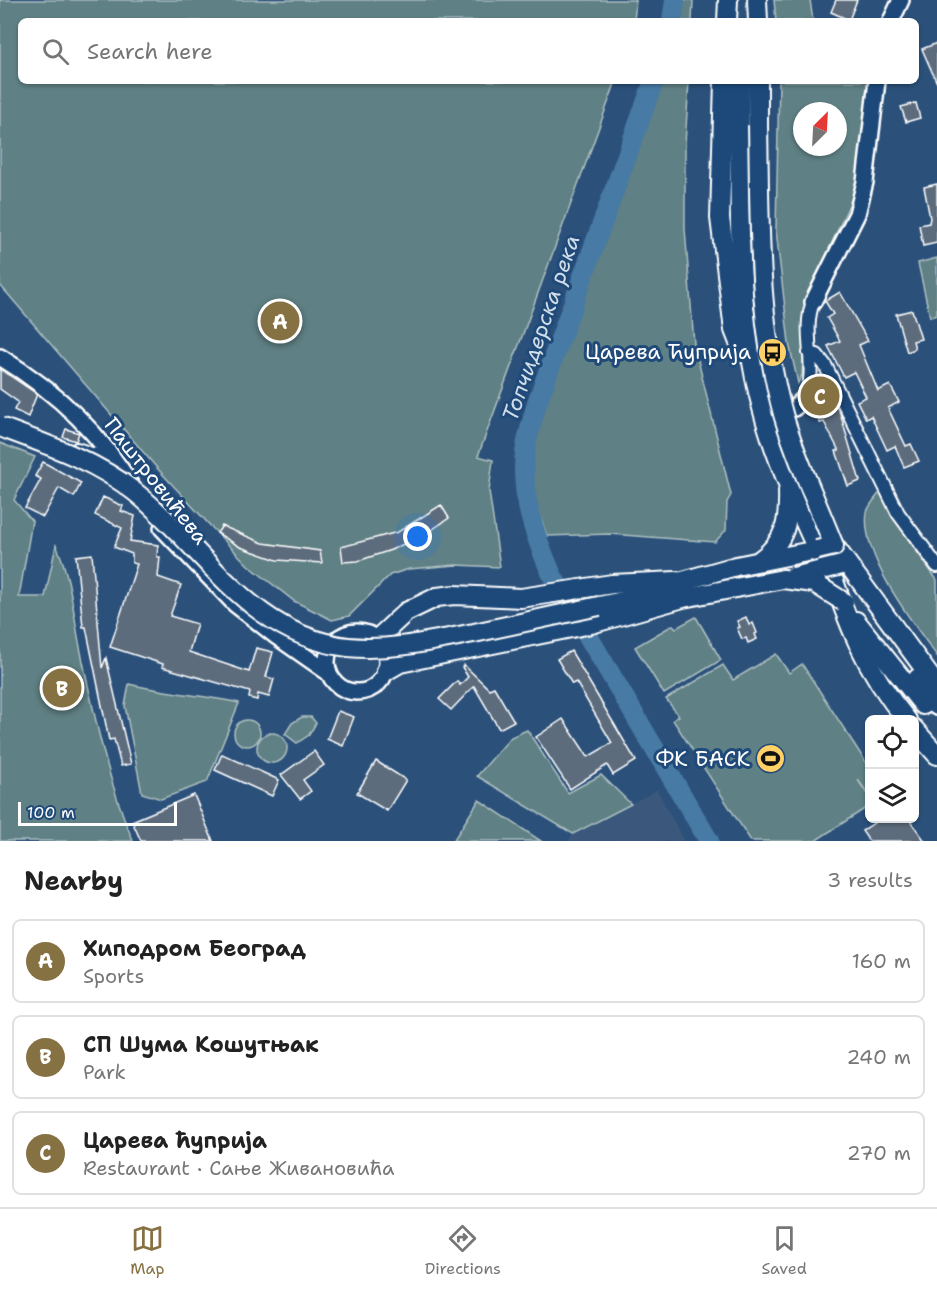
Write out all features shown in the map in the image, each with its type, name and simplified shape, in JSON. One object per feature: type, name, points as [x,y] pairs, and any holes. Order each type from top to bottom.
[{"type":"main road","points":[[727,18],[728,0]]},
{"type":"main road","points":[[738,0],[739,18]]},
{"type":"main road","points":[[746,0],[746,18]]},
{"type":"main road","points":[[757,0],[758,18]]},
{"type":"main road","points":[[724,84],[720,189],[724,266],[734,330],[755,376]]},
{"type":"main road","points":[[740,84],[741,256],[747,325],[755,376],[770,436],[788,486],[834,567],[844,602],[868,638],[926,710],[937,718]]},
{"type":"main road","points":[[747,84],[750,274],[760,343],[775,405],[836,587],[863,656],[877,683],[903,715]]},
{"type":"main road","points":[[758,84],[760,243],[766,335],[789,433],[825,548]]},
{"type":"main road","points":[[0,427],[79,459],[121,482],[157,512],[255,609],[290,630],[325,643],[363,648],[399,647],[679,590],[783,579],[834,567]]},
{"type":"main road","points":[[760,560],[778,544],[785,533],[788,486]]},
{"type":"main road","points":[[816,522],[857,573],[937,686]]},
{"type":"main road","points":[[386,671],[400,663],[458,653],[591,624],[760,560],[825,548]]},
{"type":"main road","points":[[834,567],[937,706]]},
{"type":"main road","points":[[783,579],[813,583],[844,602]]},
{"type":"main road","points":[[377,639],[413,608],[428,600],[454,595],[521,598],[612,584],[679,590]]},
{"type":"main road","points":[[919,734],[937,755]]},
{"type":"street","points":[[892,18],[901,0]]},
{"type":"street","points":[[775,405],[794,408],[805,398],[809,383],[808,317],[813,302],[857,214],[865,182],[877,84]]},
{"type":"street","points":[[809,353],[817,355],[825,365],[898,513],[937,566]]},
{"type":"street","name":"Паштровићева","points":[[0,357],[40,384],[93,432],[111,455],[140,501],[192,561],[235,604],[329,673]]},
{"type":"street","points":[[0,420],[91,454],[111,455]]},
{"type":"street","points":[[351,632],[363,632],[377,639],[386,655],[386,671],[377,685],[358,692],[341,687],[329,673],[327,657],[334,642],[351,632]]},
{"type":"street","name":"Паштровићева","points":[[276,636],[309,648],[334,642]]},
{"type":"shaded area","points":[[657,790],[684,841],[568,841],[573,834]]},
{"type":"green space","points":[[0,0],[636,0],[634,18],[18,18],[18,84],[615,84],[478,456],[493,460],[489,491],[500,567],[456,565],[409,569],[390,575],[349,616],[332,620],[294,601],[248,565],[217,533],[157,468],[0,285]]},
{"type":"green space","points":[[680,0],[693,0],[692,18],[678,18]]},
{"type":"green space","points":[[774,0],[810,0],[813,18],[776,18]]},
{"type":"green space","points":[[658,84],[689,84],[685,144],[685,229],[694,344],[731,495],[727,502],[726,530],[715,542],[610,534],[547,536],[526,477],[554,368]]},
{"type":"green space","points":[[779,84],[872,84],[853,196],[807,298],[802,375],[798,383],[789,343],[776,230]]},
{"type":"green space","points":[[937,258],[937,315],[930,317],[918,263]]},
{"type":"green space","points":[[0,443],[35,457],[14,500],[32,521],[19,597],[45,597],[56,545],[69,584],[102,748],[133,841],[0,841]]},
{"type":"green space","points":[[883,489],[908,539],[937,580],[937,656],[902,607],[871,548],[867,529],[867,512]]},
{"type":"green space","points":[[696,617],[721,660],[664,694],[635,647],[673,625],[676,628]]},
{"type":"green space","name":"ФК БАСК","points":[[776,654],[789,673],[802,664],[865,761],[865,790],[858,780],[865,791],[865,809],[815,841],[751,841],[673,720],[679,716],[666,699],[723,665],[733,680]]},
{"type":"green space","points":[[129,684],[239,703],[207,782],[161,799],[142,793],[125,706]]},
{"type":"green space","points":[[302,717],[311,717],[316,723],[309,735],[297,743],[285,734],[292,723]]},
{"type":"green space","points":[[247,720],[256,724],[260,733],[256,742],[247,746],[238,742],[234,733],[238,724]]},
{"type":"green space","points":[[527,730],[568,793],[601,775],[631,804],[573,834],[477,776],[511,737]]},
{"type":"green space","points":[[272,733],[282,738],[287,748],[282,758],[272,763],[262,758],[257,748],[262,738]]},
{"type":"green space","points":[[479,800],[541,841],[453,841]]},
{"type":"building","points":[[836,0],[857,0],[850,18],[831,12]]},
{"type":"building","points":[[937,43],[937,83],[922,49]]},
{"type":"building","points":[[916,103],[920,118],[906,122],[901,107]]},
{"type":"building","points":[[937,184],[937,243],[923,246],[919,225],[929,223],[930,218],[924,187]]},
{"type":"building","points":[[840,292],[868,341],[859,345],[878,391],[890,385],[899,402],[888,408],[906,446],[911,444],[919,461],[904,467],[895,446],[887,450],[871,416],[866,419],[857,401],[866,397],[854,372],[844,377],[828,346],[840,341],[827,318],[833,314],[825,301]]},
{"type":"building","points":[[912,310],[921,339],[913,341],[915,349],[907,352],[896,314]]},
{"type":"building","points":[[0,369],[37,394],[28,417],[14,410],[18,402],[0,389]]},
{"type":"building","points":[[821,376],[840,413],[860,481],[848,486],[836,451],[839,451],[824,422],[820,423],[813,404]]},
{"type":"building","points":[[66,429],[79,433],[76,441],[63,437]]},
{"type":"building","points":[[43,462],[81,483],[74,497],[59,488],[43,517],[25,508],[41,479],[35,476]]},
{"type":"building","points":[[103,497],[123,506],[121,511],[135,516],[130,541],[158,545],[157,557],[160,557],[158,577],[181,585],[170,616],[197,624],[189,652],[249,672],[256,648],[273,652],[266,677],[274,679],[269,697],[258,694],[257,700],[249,698],[250,692],[162,667],[163,664],[110,647],[137,564],[132,563],[132,554],[114,547],[122,528],[95,515]]},
{"type":"building","points":[[441,505],[449,518],[427,533],[391,550],[358,561],[343,562],[341,547],[398,532]]},
{"type":"building","points":[[222,526],[263,543],[320,551],[322,563],[277,560],[240,547],[217,533]]},
{"type":"building","points":[[92,554],[102,668],[106,658],[131,764],[121,766],[114,739],[109,740],[86,627],[83,627],[76,556]]},
{"type":"building","points":[[746,617],[749,625],[753,623],[757,633],[755,634],[757,639],[748,643],[746,638],[742,639],[737,628],[740,627],[737,621]]},
{"type":"building","points":[[571,651],[636,761],[613,775],[607,765],[570,789],[536,737],[563,719],[588,757],[612,743],[576,682],[572,684],[557,659]]},
{"type":"building","points":[[464,665],[489,689],[494,687],[514,721],[499,729],[474,686],[451,710],[439,699],[457,681],[460,685],[468,677],[462,667]]},
{"type":"building","points":[[338,711],[354,717],[343,746],[327,739]]},
{"type":"building","points":[[314,751],[324,765],[303,780],[311,791],[300,799],[281,775]]},
{"type":"building","points":[[222,754],[279,780],[272,796],[215,770]]},
{"type":"building","points":[[376,761],[406,780],[387,811],[357,793]]},
{"type":"building","points":[[194,795],[213,841],[141,841],[132,821]]},
{"type":"building","points":[[874,823],[912,823],[925,841],[869,841],[862,831]]},
{"type":"waterway","name":"Топчидерска река","points":[[672,18],[675,0]]},
{"type":"waterway","name":"Топчидерска река","points":[[653,84],[537,403],[526,447],[525,485],[530,516],[552,575],[709,841]]},
{"type":"place","name":"Хиподром Београд","points":[[280,321]]},
{"type":"place","name":"Царева Ћуприја","points":[[772,352]]},
{"type":"place","name":"Царева ћуприја","points":[[820,396]]},
{"type":"place","name":"СП Шума Кошутњак","points":[[62,688]]},
{"type":"place","name":"ФК БАСК","points":[[771,759]]}]
